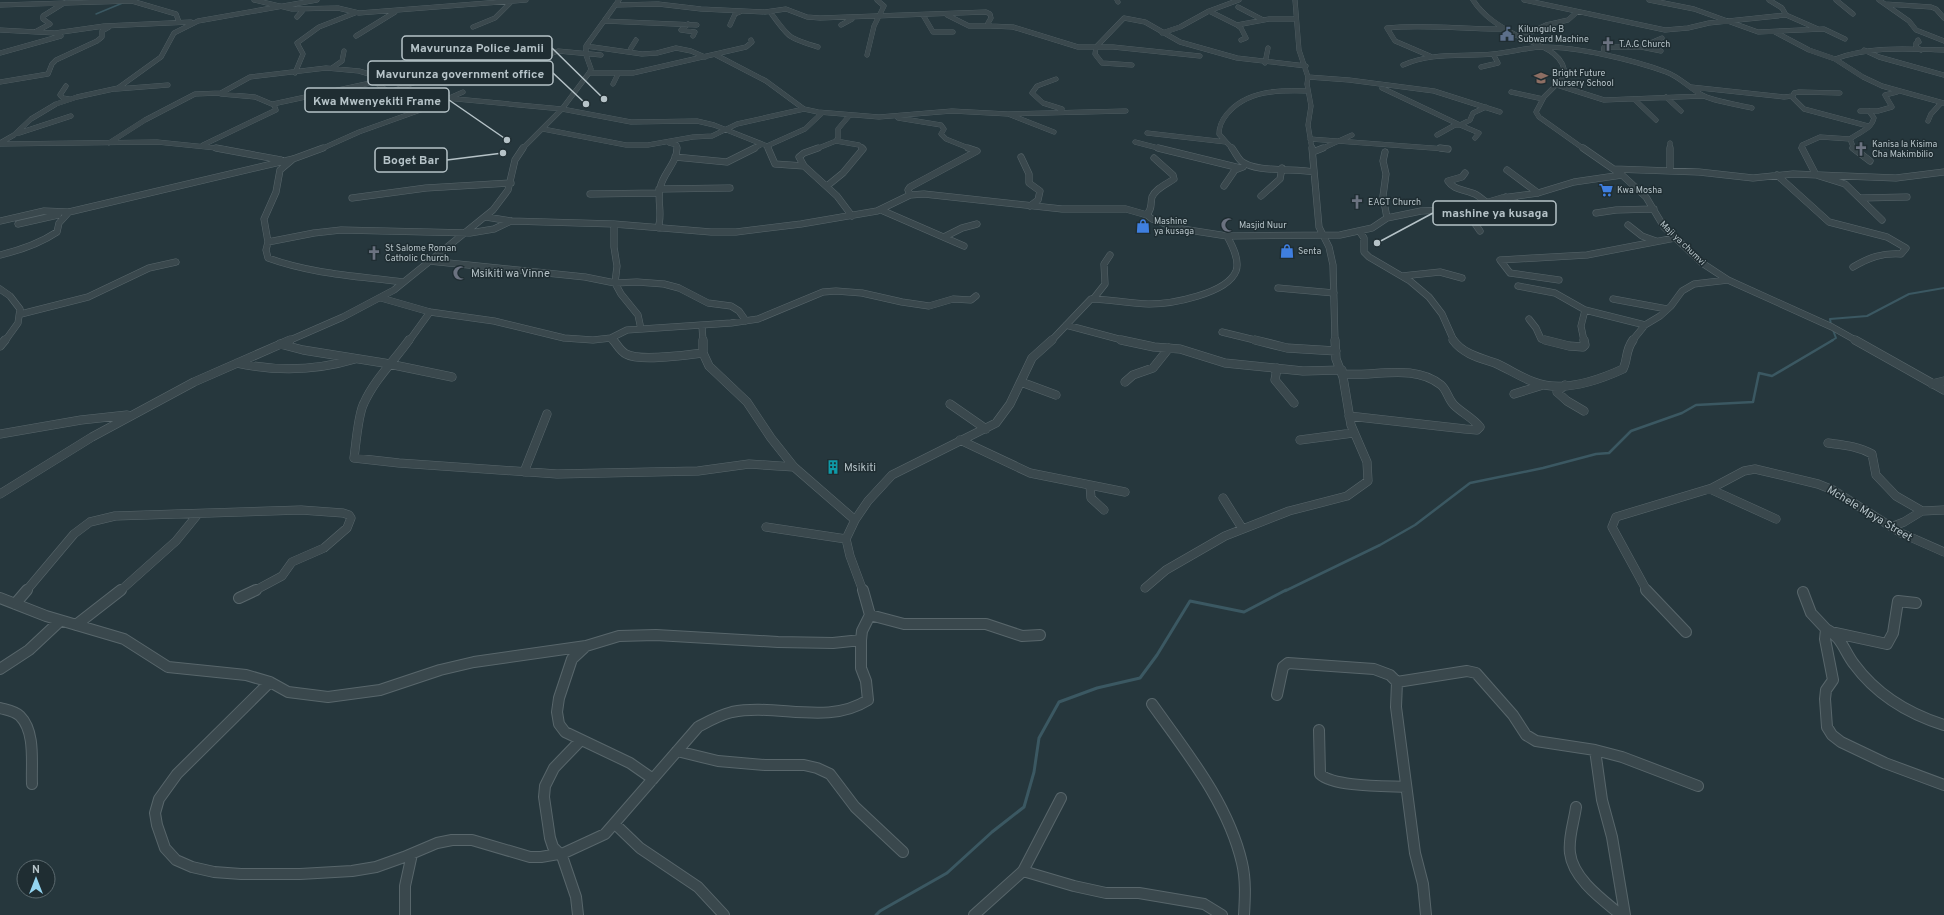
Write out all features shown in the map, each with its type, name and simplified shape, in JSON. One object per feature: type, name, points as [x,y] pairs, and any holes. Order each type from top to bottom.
[{"type":"street","points":[[58,0],[64,2]]},
{"type":"street","points":[[254,0],[292,9],[338,8],[349,13]]},
{"type":"street","points":[[0,30],[55,33],[107,26],[196,22],[317,0]]},
{"type":"street","points":[[295,73],[303,54],[297,43],[319,27],[349,13],[395,11],[526,0]]},
{"type":"street","points":[[867,54],[873,42],[874,26],[880,17],[884,6],[877,0]]},
{"type":"street","points":[[1162,33],[1180,27],[1209,11],[1239,0]]},
{"type":"street","points":[[1145,588],[1166,570],[1242,528],[1289,511],[1347,496],[1368,481],[1368,465],[1353,433],[1342,372],[1336,359],[1333,265],[1324,236],[1319,227],[1313,152],[1308,125],[1311,106],[1308,92],[1308,77],[1306,66],[1299,50],[1297,38],[1299,31],[1296,19],[1295,0]]},
{"type":"street","points":[[1473,0],[1489,18],[1521,37],[1544,47],[1558,57],[1565,68],[1565,76],[1548,92],[1543,99],[1511,92]]},
{"type":"street","points":[[1524,0],[1665,30],[1786,15],[1819,29]]},
{"type":"street","points":[[1546,0],[1548,6]]},
{"type":"street","points":[[1649,0],[1694,9],[1758,32],[1824,29],[1845,39]]},
{"type":"street","points":[[1769,0],[1782,8],[1786,15]]},
{"type":"street","points":[[1836,0],[1853,14]]},
{"type":"street","points":[[0,6],[64,2],[132,1],[176,14],[178,22]]},
{"type":"street","points":[[473,27],[505,12],[512,1]]},
{"type":"street","points":[[34,33],[50,24],[43,20],[43,16],[64,2]]},
{"type":"street","points":[[1881,2],[1931,7],[1944,18]]},
{"type":"street","points":[[1881,2],[1910,21],[1916,30],[1944,41]]},
{"type":"street","points":[[0,494],[92,437],[194,382],[381,298],[486,217],[504,197],[511,183],[512,170],[526,144],[543,130],[562,109],[589,73],[590,66],[586,55],[586,46],[617,3],[658,4],[714,10],[743,10],[771,13],[786,9],[807,17],[855,18],[986,12],[990,14],[988,22],[990,26]]},
{"type":"street","points":[[1238,7],[1263,20]]},
{"type":"street","points":[[297,17],[304,9]]},
{"type":"street","points":[[730,25],[735,14],[743,10]]},
{"type":"street","points":[[356,36],[395,11]]},
{"type":"street","points":[[1209,11],[1241,28],[1246,38],[1241,40]]},
{"type":"street","points":[[1521,37],[1546,25],[1568,20],[1577,12]]},
{"type":"street","points":[[771,13],[781,30],[789,36],[798,41],[818,47]]},
{"type":"street","points":[[924,15],[933,32],[953,32]]},
{"type":"street","points":[[947,15],[969,26],[1013,27],[1048,36],[1074,46],[1200,56]]},
{"type":"street","points":[[841,25],[855,18]]},
{"type":"street","points":[[1132,65],[1101,62],[1095,54],[1096,47],[1124,18],[1145,22],[1162,33],[1185,44],[1212,50],[1240,59],[1265,63],[1306,66]]},
{"type":"street","points":[[1237,25],[1263,20],[1296,19]]},
{"type":"street","points":[[604,21],[697,25]]},
{"type":"street","points":[[114,89],[161,57],[174,33],[196,22]]},
{"type":"street","points":[[688,24],[681,30],[695,32],[693,36]]},
{"type":"street","points":[[0,53],[107,26]]},
{"type":"street","points":[[0,82],[48,74],[52,64],[56,60],[97,41],[102,37],[102,31],[107,26]]},
{"type":"street","points":[[1432,56],[1395,41],[1388,28],[1407,26],[1477,30],[1507,29]]},
{"type":"street","points":[[1774,32],[1809,50],[1835,59],[1869,80],[1897,92],[1943,103]]},
{"type":"street","points":[[1641,47],[1662,38]]},
{"type":"street","points":[[621,50],[631,48],[636,40]]},
{"type":"street","points":[[589,73],[618,74],[716,55],[746,47],[751,44],[751,40]]},
{"type":"street","points":[[1918,40],[1919,42],[1916,44],[1916,47],[1921,50]]},
{"type":"street","points":[[586,46],[651,54],[676,48],[691,51],[706,57]]},
{"type":"street","points":[[272,104],[376,83],[408,58],[428,47]]},
{"type":"street","points":[[1403,65],[1414,60],[1432,56],[1493,54],[1544,47],[1603,54],[1667,72],[1678,77],[1703,96]]},
{"type":"street","points":[[1603,54],[1604,47],[1641,47],[1661,51]]},
{"type":"street","points":[[483,48],[530,59],[540,58],[558,51],[586,55],[601,55]]},
{"type":"street","points":[[631,48],[636,53]]},
{"type":"street","points":[[1265,63],[1268,48]]},
{"type":"street","points":[[1835,59],[1863,50],[1880,48],[1944,50]]},
{"type":"street","points":[[1863,50],[1879,57],[1944,76]]},
{"type":"street","points":[[332,68],[342,61],[344,51]]},
{"type":"street","points":[[1481,67],[1498,63],[1493,54]]},
{"type":"street","points":[[716,55],[766,81],[804,109],[822,113],[849,116],[889,116],[941,112],[1008,114],[1126,111]]},
{"type":"street","points":[[221,94],[250,77],[332,68],[365,72],[370,74],[376,83],[391,94],[562,109],[631,122],[677,120],[697,121],[765,145],[771,151],[771,157],[775,164],[804,166]]},
{"type":"street","points":[[613,84],[618,74]]},
{"type":"street","points":[[358,107],[434,75]]},
{"type":"street","points":[[1308,77],[1342,79],[1434,91],[1500,112]]},
{"type":"street","points":[[1056,79],[1037,86],[1032,93],[1049,105],[1076,112]]},
{"type":"street","points":[[1369,83],[1404,97],[1432,114],[1479,133],[1475,138]]},
{"type":"street","points":[[0,144],[14,135],[43,111],[69,99],[114,89],[168,85]]},
{"type":"street","points":[[1557,85],[1604,100],[1703,96],[1752,108]]},
{"type":"street","points":[[66,86],[60,95],[63,98],[69,99]]},
{"type":"street","points":[[1690,87],[1768,96],[1792,96],[1794,93],[1799,92],[1840,93]]},
{"type":"street","points":[[18,224],[293,159],[326,148],[367,129],[427,109],[451,99],[463,92]]},
{"type":"street","points":[[1226,142],[1219,134],[1220,126],[1230,110],[1240,102],[1266,92],[1308,92]]},
{"type":"street","points":[[1860,111],[1892,107],[1885,95],[1897,92]]},
{"type":"street","points":[[108,143],[145,120],[195,94],[221,94],[255,97],[272,104],[277,108],[272,113],[202,145]]},
{"type":"street","points":[[1792,96],[1804,109],[1868,126]]},
{"type":"street","points":[[1666,97],[1681,111]]},
{"type":"street","points":[[1931,100],[1944,97]]},
{"type":"street","points":[[1634,98],[1656,120]]},
{"type":"street","name":"Maji ya chumvi","points":[[1543,99],[1536,110],[1539,117],[1622,176],[1646,198],[1654,209],[1658,219],[1675,238],[1702,263],[1728,280],[1826,324],[1944,390]]},
{"type":"street","points":[[1928,120],[1931,114],[1943,103]]},
{"type":"street","points":[[1437,135],[1455,125],[1460,125],[1470,120],[1473,113],[1486,107]]},
{"type":"street","points":[[543,130],[626,145],[666,142],[693,137],[712,136],[737,124],[804,109]]},
{"type":"street","points":[[1869,111],[1874,118],[1874,121],[1868,126],[1865,132],[1850,140],[1820,137],[1802,145],[1802,149],[1816,175],[1844,183],[1882,220]]},
{"type":"street","points":[[675,157],[728,162],[805,129],[822,113]]},
{"type":"street","points":[[1008,114],[1054,132]]},
{"type":"street","points":[[14,135],[71,116]]},
{"type":"street","points":[[836,141],[838,138],[838,129],[849,116]]},
{"type":"street","points":[[889,116],[941,125],[944,129],[941,134],[946,139],[976,151],[910,187],[908,190],[910,195]]},
{"type":"street","points":[[1147,133],[1226,142],[1231,144],[1240,160],[1256,167]]},
{"type":"street","points":[[1313,152],[1352,135]]},
{"type":"street","points":[[1310,139],[1442,147],[1448,149]]},
{"type":"street","points":[[1850,140],[1852,146],[1870,161]]},
{"type":"street","points":[[827,186],[844,173],[863,149],[859,146],[836,141],[801,154],[800,159],[804,166],[827,186],[852,216]]},
{"type":"street","points":[[0,144],[145,142],[202,145],[230,149],[283,161]]},
{"type":"street","points":[[658,228],[661,218],[659,191],[663,179],[675,157],[677,145],[666,142]]},
{"type":"street","points":[[1135,142],[1240,168],[1256,167],[1314,170]]},
{"type":"street","points":[[1670,143],[1670,171]]},
{"type":"street","points":[[1385,152],[1383,161],[1386,174],[1383,196],[1387,218]]},
{"type":"street","points":[[1021,157],[1029,174],[1028,182],[1040,191],[1038,200],[1030,206]]},
{"type":"street","points":[[1147,214],[1152,208],[1152,198],[1157,190],[1174,179],[1173,175],[1154,158]]},
{"type":"street","points":[[293,159],[280,170],[276,192],[264,219],[268,242],[266,255],[268,258],[278,262],[325,272],[403,282]]},
{"type":"street","points":[[1224,186],[1235,170],[1240,168]]},
{"type":"street","points":[[1261,196],[1280,179],[1282,168]]},
{"type":"street","points":[[1614,169],[1670,171],[1752,178],[1777,175],[1896,178],[1944,172]]},
{"type":"street","points":[[1506,170],[1538,193]]},
{"type":"street","points":[[1465,172],[1462,177],[1448,181],[1449,183],[1456,189],[1473,193],[1486,202]]},
{"type":"street","points":[[1777,175],[1829,222],[1887,237],[1905,246],[1906,248],[1901,254],[1886,253],[1870,257],[1853,267]]},
{"type":"street","points":[[486,217],[511,220],[614,224],[711,232],[736,232],[852,216],[881,210],[910,195],[924,194],[1069,209],[1126,208],[1147,214],[1152,219],[1176,228],[1227,236],[1324,236],[1360,232],[1378,225],[1387,218],[1421,211],[1465,209],[1506,197],[1538,193],[1574,182],[1622,176]]},
{"type":"street","points":[[352,198],[426,188],[511,183]]},
{"type":"street","points":[[590,194],[730,188]]},
{"type":"street","points":[[1506,197],[1538,215]]},
{"type":"street","points":[[1861,198],[1907,197]]},
{"type":"street","points":[[1465,209],[1480,230]]},
{"type":"street","points":[[1596,213],[1616,210],[1654,209]]},
{"type":"street","points":[[881,210],[964,246]]},
{"type":"street","points":[[0,221],[44,211],[67,213]]},
{"type":"street","points":[[0,255],[30,247],[50,237],[57,232],[59,223],[67,213]]},
{"type":"street","points":[[268,242],[341,230],[464,234],[494,229],[511,220]]},
{"type":"street","points":[[614,224],[614,248],[617,266],[615,283],[621,294],[638,315],[641,329]]},
{"type":"street","points":[[944,237],[962,228],[977,224]]},
{"type":"street","points":[[1628,225],[1642,236],[1656,241]]},
{"type":"street","points":[[1360,232],[1364,238],[1364,252],[1369,257],[1402,276],[1430,298],[1442,314],[1448,332],[1457,345],[1543,385]]},
{"type":"street","points":[[1094,298],[1154,304],[1194,296],[1220,287],[1226,284],[1236,271],[1235,256],[1227,236]]},
{"type":"street","points":[[1559,280],[1510,273],[1500,260],[1587,255],[1675,238]]},
{"type":"street","points":[[270,682],[195,755],[160,796],[154,816],[161,842],[168,853],[177,861],[192,868],[212,873],[247,874],[332,872],[370,868],[392,862],[439,842],[459,839],[476,840],[519,856],[530,858],[560,853],[591,843],[605,834],[615,824],[698,727],[716,715],[750,710],[824,713],[844,711],[855,708],[868,700],[866,681],[862,668],[860,640],[870,615],[846,540],[855,520],[868,501],[892,475],[996,423],[1010,404],[1032,358],[1085,304],[1094,298],[1105,284],[1104,264],[1110,255]]},
{"type":"street","points":[[429,261],[585,277],[615,283],[650,283],[676,287],[705,302],[725,304],[735,308],[746,321]]},
{"type":"street","points":[[21,314],[88,297],[149,268],[176,262]]},
{"type":"street","points":[[1402,276],[1440,271],[1453,273],[1462,278]]},
{"type":"street","points":[[1514,394],[1543,385],[1566,384],[1606,376],[1623,369],[1625,367],[1627,348],[1645,325],[1667,310],[1682,291],[1690,285],[1728,280]]},
{"type":"street","points":[[1518,286],[1555,293],[1585,310],[1615,319],[1645,325]]},
{"type":"street","points":[[1278,288],[1334,293]]},
{"type":"street","points":[[0,289],[13,296],[19,306],[21,314],[17,324],[0,346]]},
{"type":"street","points":[[381,298],[430,312],[494,321],[564,338],[593,340],[611,338],[627,330],[702,326],[758,319],[823,292],[833,290],[853,292],[916,305],[932,306],[950,300],[971,300],[976,296]]},
{"type":"street","points":[[1613,299],[1651,305],[1667,310]]},
{"type":"street","points":[[1529,319],[1542,339],[1568,346],[1583,347],[1585,346],[1585,339],[1581,326],[1585,310]]},
{"type":"street","points":[[430,312],[396,358],[389,364],[363,404],[354,458],[399,463],[557,474],[690,471],[750,464],[794,467]]},
{"type":"street","points":[[1066,325],[1107,337],[1154,347],[1195,353],[1225,363],[1311,371],[1342,372],[1369,376],[1407,374],[1429,378],[1441,385],[1447,392],[1453,404],[1480,427],[1476,430],[1349,416]]},
{"type":"street","points":[[702,326],[703,353],[709,366],[747,402],[794,467],[855,520]]},
{"type":"street","points":[[1222,332],[1287,348],[1336,351]]},
{"type":"street","points":[[611,338],[617,343],[622,352],[628,356],[703,353]]},
{"type":"street","points":[[280,344],[303,350],[389,364],[452,377]]},
{"type":"street","points":[[1125,382],[1133,375],[1153,368],[1169,348]]},
{"type":"street","points":[[237,363],[266,369],[306,371],[324,368],[356,359]]},
{"type":"street","points":[[1277,368],[1275,380],[1285,394],[1294,403]]},
{"type":"street","points":[[1932,384],[1944,381]]},
{"type":"street","points":[[1021,382],[1056,395]]},
{"type":"street","points":[[1566,384],[1557,392],[1567,401],[1584,411]]},
{"type":"street","points":[[950,404],[986,429]]},
{"type":"street","points":[[0,434],[81,420],[134,414]]},
{"type":"street","points":[[524,472],[547,414]]},
{"type":"street","points":[[1300,440],[1353,433]]},
{"type":"street","points":[[960,440],[1030,473],[1125,492]]},
{"type":"street","points":[[1828,443],[1867,450],[1872,454],[1874,469],[1880,481],[1896,496],[1922,511]]},
{"type":"street","name":"Mchele Mpya Street","points":[[1686,632],[1645,589],[1612,527],[1616,517],[1710,489],[1744,471],[1755,469],[1818,484],[1833,490],[1915,540],[1944,552]]},
{"type":"street","points":[[1090,485],[1092,498],[1104,510]]},
{"type":"street","points":[[1710,489],[1776,519]]},
{"type":"street","points":[[1223,498],[1242,528]]},
{"type":"street","points":[[15,604],[74,534],[90,522],[100,518],[115,516],[307,510],[343,513],[352,518],[347,528],[324,548],[292,562],[282,576],[275,582],[239,598]]},
{"type":"street","points":[[1891,526],[1904,522],[1922,511],[1944,510]]},
{"type":"street","points":[[76,625],[120,591],[176,541],[198,514]]},
{"type":"street","points":[[766,527],[846,540]]},
{"type":"street","points":[[1802,592],[1812,617],[1826,629],[1836,633],[1882,644],[1887,644],[1893,633],[1898,601],[1916,603]]},
{"type":"street","points":[[0,598],[60,621],[124,639],[137,646],[153,659],[168,667],[229,672],[270,682],[279,688],[306,695],[328,697],[380,690],[440,670],[474,662],[586,646],[619,636],[633,635],[833,643],[860,640]]},
{"type":"street","points":[[870,615],[904,624],[986,624],[1022,636],[1040,636]]},
{"type":"street","points":[[0,669],[29,650],[60,621]]},
{"type":"street","points":[[1826,629],[1825,639],[1833,680],[1826,690],[1825,710],[1827,727],[1832,735],[1841,742],[1884,763],[1944,785]]},
{"type":"street","points":[[1836,633],[1854,664],[1884,694],[1899,706],[1944,725]]},
{"type":"street","points":[[586,646],[572,659],[559,698],[557,712],[559,724],[565,732],[580,741],[630,763],[653,779]]},
{"type":"street","points":[[1277,695],[1283,667],[1288,664],[1374,669],[1390,675],[1397,682],[1396,707],[1415,853],[1423,884],[1426,915]]},
{"type":"street","points":[[1397,682],[1467,671],[1476,673],[1508,710],[1526,735],[1536,741],[1595,750],[1622,758],[1698,786]]},
{"type":"street","points":[[1152,704],[1218,798],[1227,818],[1238,847],[1246,879],[1244,915]]},
{"type":"street","points":[[0,708],[21,716],[25,723],[30,747],[32,784]]},
{"type":"street","points":[[1319,730],[1320,774],[1324,778],[1357,786],[1406,787]]},
{"type":"street","points":[[578,915],[578,908],[573,887],[560,853],[554,848],[550,838],[543,794],[546,782],[552,770],[564,755],[580,741]]},
{"type":"street","points":[[1595,750],[1602,800],[1612,837],[1625,915]]},
{"type":"street","points":[[676,751],[718,761],[765,765],[804,765],[817,768],[830,774],[855,807],[903,852]]},
{"type":"street","points":[[974,915],[1023,871],[1061,798]]},
{"type":"street","points":[[1576,807],[1571,842],[1571,860],[1582,878],[1621,915]]},
{"type":"street","points":[[615,824],[640,848],[698,887],[724,915]]},
{"type":"street","points":[[405,915],[405,886],[412,854]]},
{"type":"street","points":[[1023,871],[1074,886],[1106,893],[1139,893],[1204,904],[1222,915]]},
{"type":"waterway","points":[[96,14],[125,2]]},
{"type":"waterway","points":[[1831,325],[1830,319],[1867,316],[1909,294],[1944,288]]},
{"type":"waterway","points":[[1831,341],[1836,338],[1833,330]]},
{"type":"waterway","points":[[1285,591],[1380,545],[1415,525],[1470,483],[1543,468],[1596,454],[1609,453],[1631,431],[1682,413],[1696,405],[1753,402],[1759,373],[1772,376],[1833,340]]},
{"type":"waterway","points":[[876,915],[880,911],[947,873],[992,832],[1024,807],[1034,772],[1039,738],[1059,702],[1097,688],[1140,678],[1157,655],[1190,601],[1244,612],[1286,590]]},
{"type":"place","name":"Kilungule B Subward Machine","points":[[1507,34]]},
{"type":"place","name":"T.A.G Church","points":[[1608,44]]},
{"type":"place","name":"Bright Future Nursery School","points":[[1541,78]]},
{"type":"place","name":"Mavurunza Police Jamii","points":[[604,99]]},
{"type":"place","name":"Mavurunza government office","points":[[586,104]]},
{"type":"place","name":"Kwa Mwenyekiti Frame","points":[[507,140]]},
{"type":"place","name":"Kanisa la Kisima Cha Makimbilio","points":[[1861,149]]},
{"type":"place","name":"Boget Bar","points":[[503,153]]},
{"type":"place","name":"Kwa Mosha","points":[[1606,190]]},
{"type":"place","name":"EAGT Church","points":[[1357,202]]},
{"type":"place","name":"Masjid Nuur","points":[[1228,225]]},
{"type":"place","name":"Mashine ya kusaga","points":[[1143,226]]},
{"type":"place","name":"mashine ya kusaga","points":[[1377,243]]},
{"type":"place","name":"Senta","points":[[1287,251]]},
{"type":"place","name":"St Salome Roman Catholic Church","points":[[374,253]]},
{"type":"place","name":"Msikiti wa Vinne","points":[[460,273]]},
{"type":"place","name":"Msikiti","points":[[833,467]]}]
